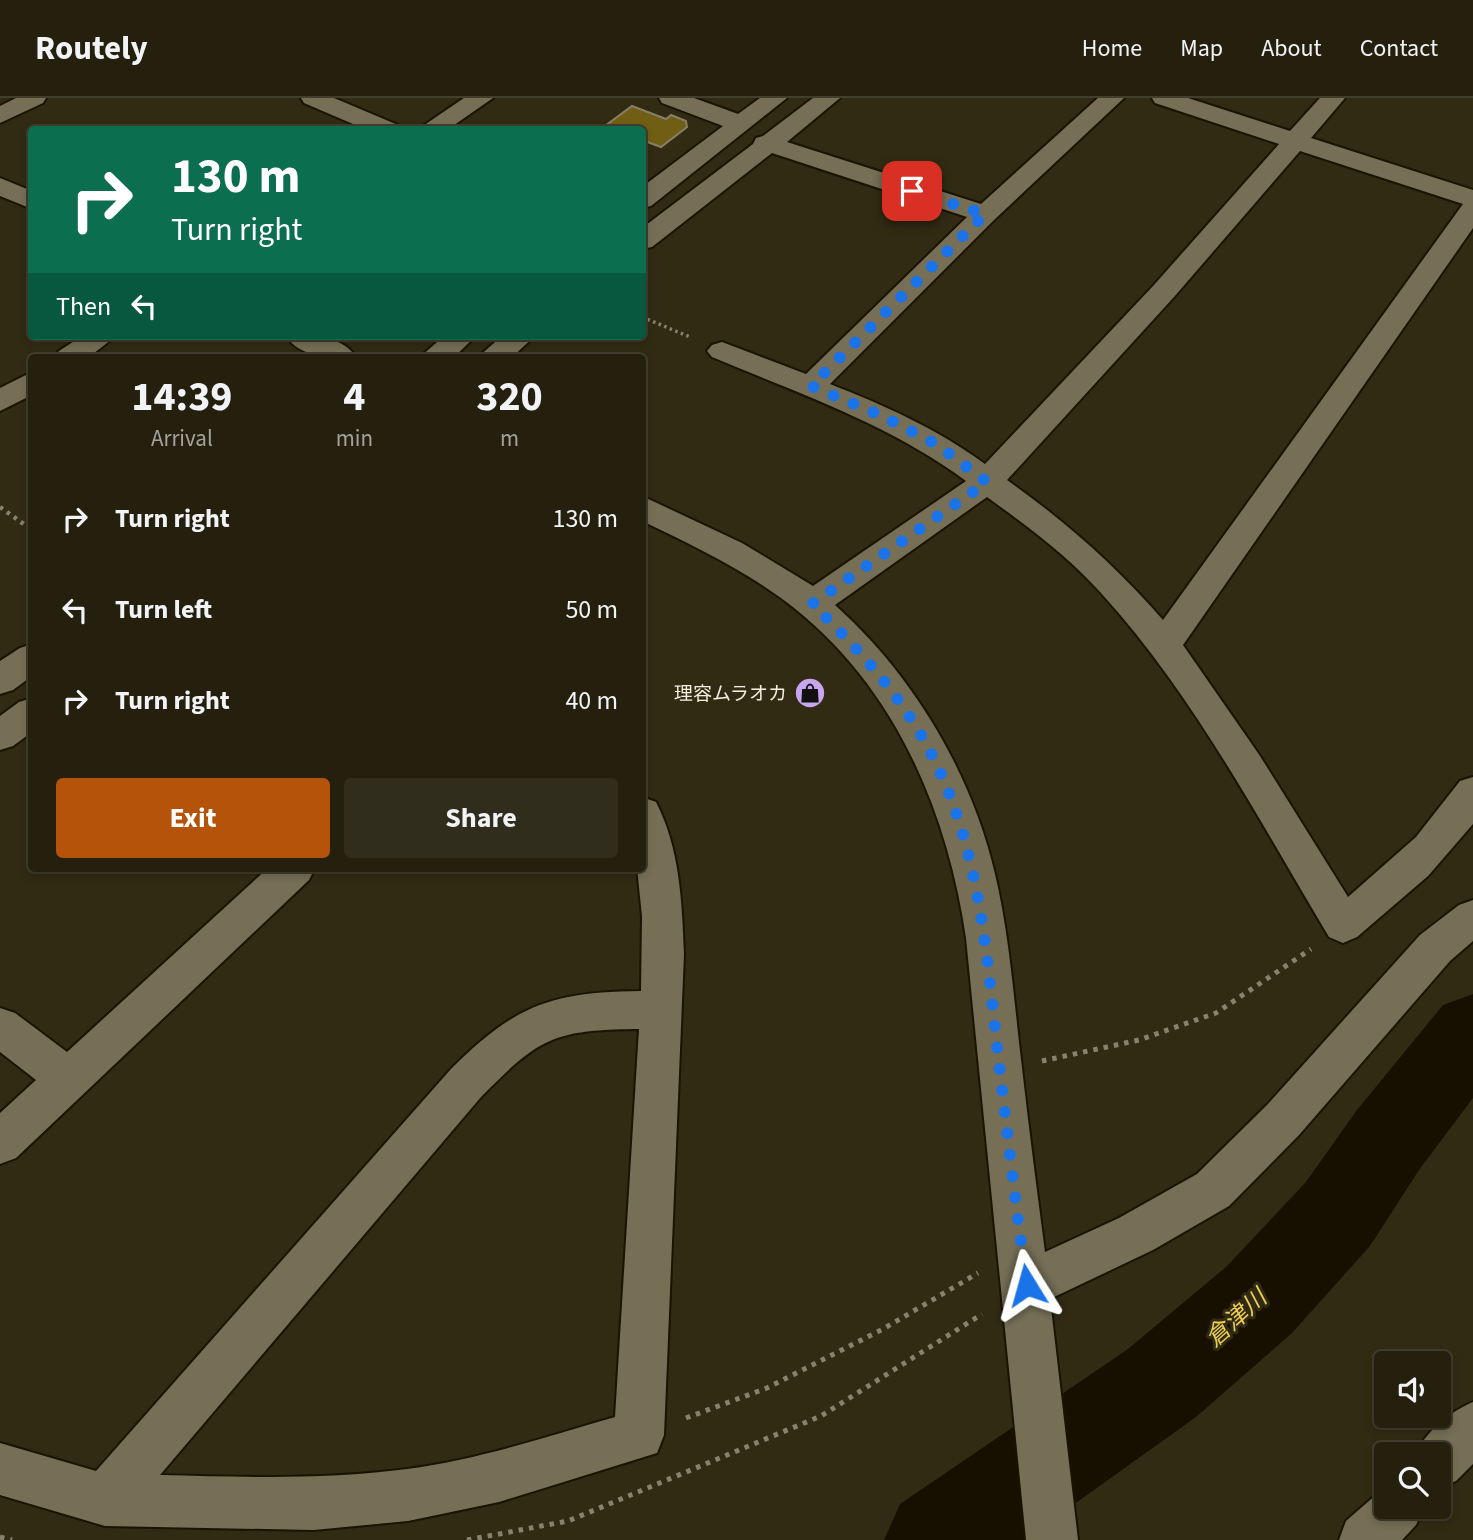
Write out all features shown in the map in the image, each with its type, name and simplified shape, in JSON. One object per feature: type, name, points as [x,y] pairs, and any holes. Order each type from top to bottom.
[{"type":"street","points":[[0,116],[34,98]]},
{"type":"street","points":[[313,98],[379,126]]},
{"type":"street","points":[[436,126],[481,98]]},
{"type":"street","points":[[671,98],[741,124]]},
{"type":"street","points":[[646,197],[775,98]]},
{"type":"street","points":[[646,238],[765,143],[828,98]]},
{"type":"street","points":[[811,386],[985,214],[1112,98]]},
{"type":"street","points":[[1164,98],[1473,199]]},
{"type":"street","points":[[812,604],[987,482],[1164,291],[1333,98]]},
{"type":"street","points":[[765,143],[985,214]]},
{"type":"street","points":[[0,186],[28,199]]},
{"type":"street","points":[[1164,645],[1473,209]]},
{"type":"street","points":[[74,354],[96,340]]},
{"type":"street","points":[[308,340],[335,354]]},
{"type":"street","points":[[439,354],[458,340]]},
{"type":"street","points":[[497,354],[515,340]]},
{"type":"street","points":[[722,351],[880,415],[936,444],[1049,526],[1112,583],[1164,645],[1247,767],[1342,925],[1420,862],[1459,817],[1473,792]]},
{"type":"street","points":[[0,401],[28,384]]},
{"type":"street","points":[[650,523],[758,569],[812,604],[847,638],[900,702],[926,743],[948,791],[967,843],[979,896],[1026,1288],[1052,1540]]},
{"type":"street","points":[[0,680],[28,660]]},
{"type":"street","points":[[0,736],[28,715]]},
{"type":"street","points":[[0,1469],[105,1500],[314,1504],[408,1495],[499,1476],[639,1435],[660,1009],[662,891],[654,841],[646,822]]},
{"type":"street","points":[[0,1143],[291,872]]},
{"type":"street","points":[[1026,1288],[1136,1234],[1213,1190],[1283,1120],[1435,948],[1473,917]]},
{"type":"street","points":[[105,1500],[466,1083],[499,1051],[533,1026],[578,1013],[660,1009]]},
{"type":"street","points":[[0,1027],[68,1078]]},
{"type":"street","points":[[1451,1450],[1473,1427]]},
{"type":"street","points":[[1365,1540],[1386,1519]]},
{"type":"path","points":[[646,319],[722,351]]},
{"type":"path","points":[[0,507],[28,527]]},
{"type":"path","points":[[1000,1071],[1139,1040],[1216,1013],[1278,974],[1342,925]]},
{"type":"path","points":[[639,1435],[767,1388],[883,1329],[1026,1288]]},
{"type":"path","points":[[467,1540],[568,1521],[821,1416],[1026,1288]]},
{"type":"path","points":[[0,1537],[12,1540]]},
{"type":"building","points":[[632,106],[666,119],[671,115],[686,121],[687,127],[661,147],[646,141],[646,126],[605,126]]},
{"type":"waterway","name":"倉津川","points":[[936,1540],[1162,1383],[1259,1300],[1338,1214],[1388,1140],[1473,1032]]},
{"type":"place","name":"理容ムラオカ","points":[[810,693]]},
{"type":"route","points":[[912,191],[985,214],[811,386],[880,415],[936,444],[987,482],[812,604],[847,638],[900,702],[926,743],[948,791],[967,843],[985,938],[1027,1285]]}]
